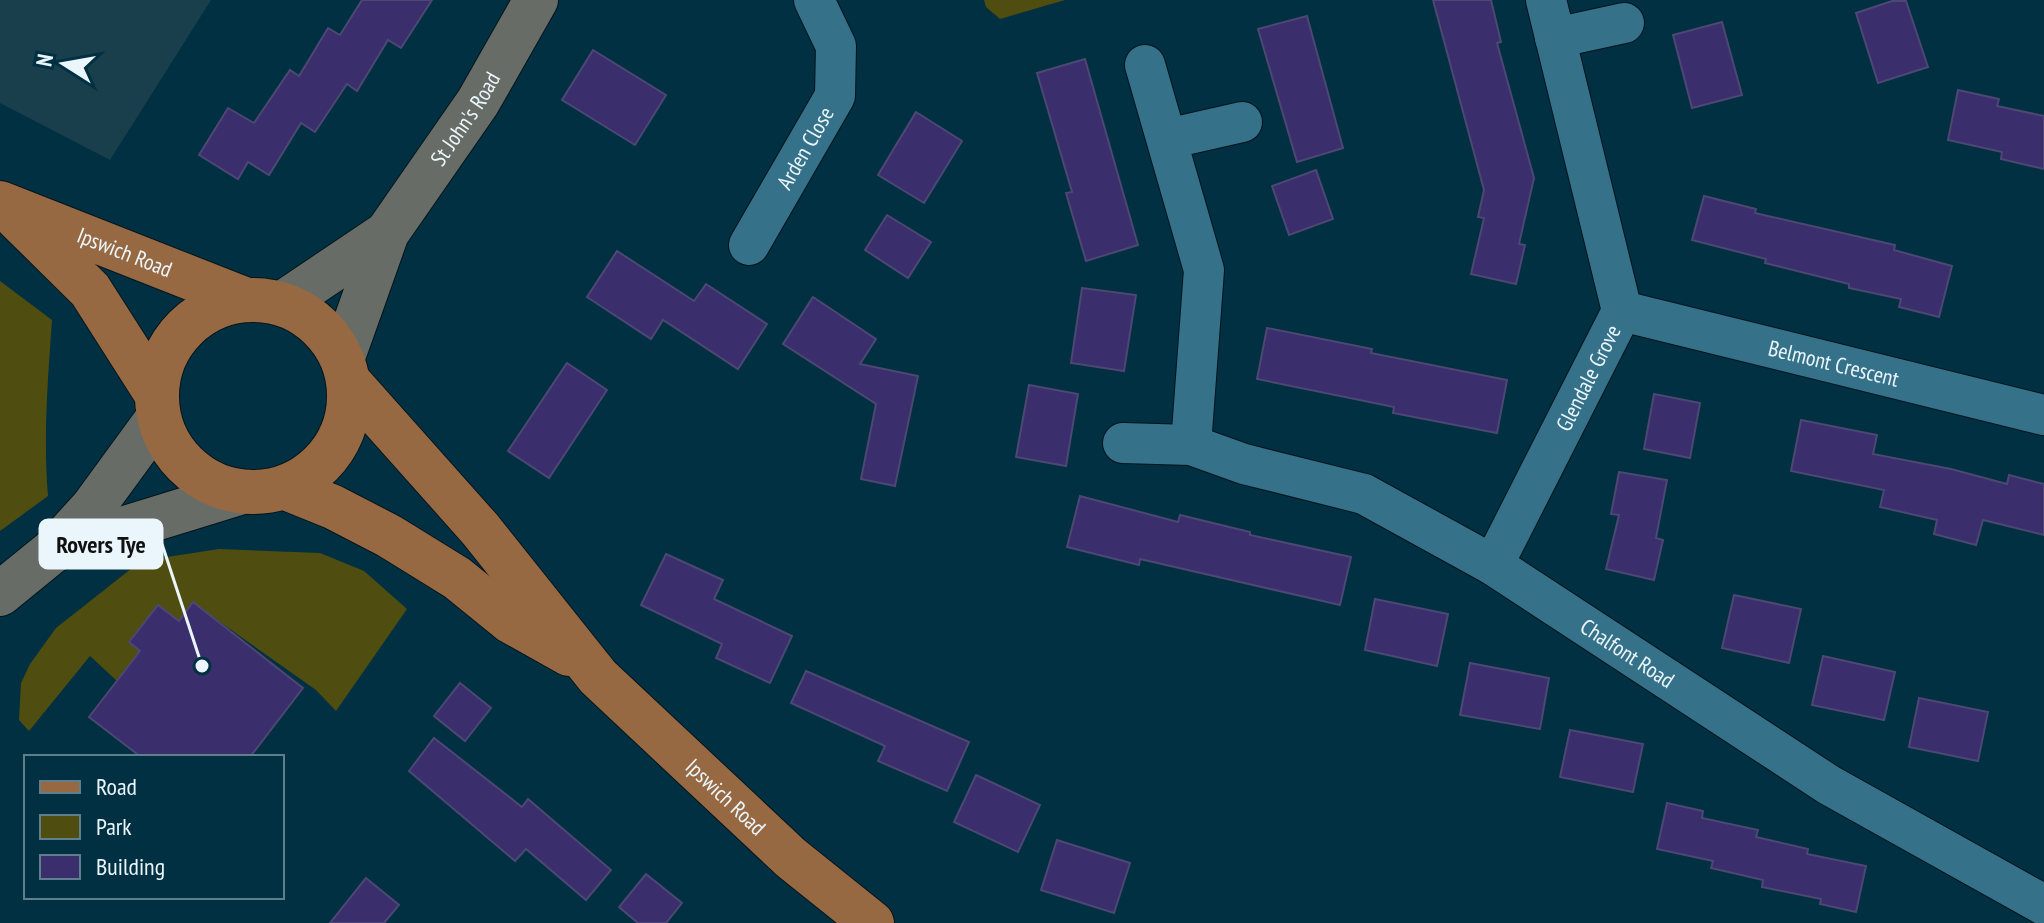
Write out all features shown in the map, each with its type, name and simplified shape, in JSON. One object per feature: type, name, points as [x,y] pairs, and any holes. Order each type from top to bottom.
[{"type":"main road","name":"Ipswich Road","points":[[3,205],[263,301]]},
{"type":"main road","name":"Ipswich Road","points":[[3,205],[90,290],[157,405]]},
{"type":"main road","points":[[263,301],[318,323],[346,370],[347,424],[325,462],[286,488],[239,493],[200,478],[172,451],[157,405],[163,359],[172,342],[203,312],[263,301]]},
{"type":"main road","name":"Ipswich Road","points":[[346,370],[480,529],[585,663],[779,847],[872,923]]},
{"type":"main road","name":"Ipswich Road","points":[[286,488],[333,507],[389,536],[457,578],[510,621],[585,663]]},
{"type":"street","name":"St John's Road","points":[[346,370],[387,233],[478,102],[536,0]]},
{"type":"street","name":"Arden Close","points":[[749,245],[835,96],[836,46],[814,0]]},
{"type":"street","name":"Glendale Grove","points":[[1493,565],[1622,311],[1546,0]]},
{"type":"street","points":[[1555,38],[1624,23]]},
{"type":"street","points":[[1145,65],[1204,270],[1191,445]]},
{"type":"street","points":[[1167,139],[1242,122]]},
{"type":"street","name":"St John's Road","points":[[263,301],[387,233]]},
{"type":"street","name":"Belmont Crescent","points":[[1622,311],[2044,415]]},
{"type":"street","points":[[0,594],[54,550],[93,507],[157,405]]},
{"type":"street","name":"Chalfont Road","points":[[1123,443],[1191,445],[1244,464],[1364,494],[1493,565],[1829,785],[2044,905]]},
{"type":"street","points":[[54,550],[239,493]]},
{"type":"shaded area","points":[[0,0],[211,0],[110,160],[0,103]]},
{"type":"green space","points":[[984,0],[1065,0],[1000,19],[986,7]]},
{"type":"green space","points":[[0,281],[52,320],[46,430],[48,496],[0,531]]},
{"type":"green space","points":[[219,549],[320,553],[364,571],[407,609],[336,711],[316,690],[193,603],[179,621],[158,605],[129,642],[140,651],[117,681],[90,656],[29,731],[19,720],[21,683],[30,664],[56,628],[141,561]]},
{"type":"building","points":[[362,0],[432,0],[401,48],[388,40],[357,91],[347,84],[315,132],[301,123],[269,175],[248,162],[238,179],[199,155],[228,108],[254,123],[290,70],[299,76],[328,28],[340,35]]},
{"type":"building","points":[[1433,0],[1491,0],[1501,42],[1497,43],[1534,178],[1519,244],[1525,245],[1516,284],[1471,274],[1484,218],[1478,217],[1484,190]]},
{"type":"building","points":[[1892,1],[1906,1],[1928,67],[1878,83],[1856,13]]},
{"type":"building","points":[[1307,16],[1343,148],[1297,162],[1258,29]]},
{"type":"building","points":[[1722,22],[1742,95],[1692,108],[1673,35]]},
{"type":"building","points":[[593,50],[666,95],[635,145],[562,100]]},
{"type":"building","points":[[1085,59],[1138,245],[1086,261],[1066,193],[1072,192],[1037,73]]},
{"type":"building","points":[[1958,90],[1999,99],[1997,106],[2044,116],[2044,169],[2001,159],[2002,152],[1948,140]]},
{"type":"building","points":[[916,112],[962,141],[924,203],[878,175]]},
{"type":"building","points":[[1316,170],[1333,219],[1289,235],[1272,186]]},
{"type":"building","points":[[1704,196],[1756,209],[1755,213],[1895,245],[1894,250],[1952,266],[1939,317],[1899,307],[1901,299],[1849,288],[1849,284],[1765,263],[1766,259],[1692,240]]},
{"type":"building","points":[[887,215],[931,242],[908,278],[865,250]]},
{"type":"building","points":[[617,251],[694,301],[706,284],[767,324],[738,369],[663,320],[651,339],[587,297]]},
{"type":"building","points":[[1082,288],[1136,295],[1124,371],[1071,363]]},
{"type":"building","points":[[813,297],[876,339],[860,364],[918,376],[895,486],[861,479],[876,404],[783,344]]},
{"type":"building","points":[[1267,328],[1372,349],[1371,353],[1507,380],[1497,433],[1393,413],[1394,407],[1257,379]]},
{"type":"building","points":[[567,363],[607,390],[549,478],[508,451]]},
{"type":"building","points":[[1029,385],[1078,394],[1066,466],[1016,457]]},
{"type":"building","points":[[1654,394],[1700,403],[1690,458],[1644,449]]},
{"type":"building","points":[[1801,420],[1877,435],[1873,454],[1951,469],[2007,484],[2009,475],[2044,484],[2044,535],[1983,520],[1976,545],[1934,534],[1937,520],[1880,507],[1884,490],[1791,471]]},
{"type":"building","points":[[1619,472],[1667,480],[1656,538],[1663,540],[1654,580],[1606,569],[1619,515],[1611,514]]},
{"type":"building","points":[[1080,496],[1178,522],[1180,515],[1250,532],[1250,535],[1351,557],[1340,605],[1140,559],[1139,565],[1067,547]]},
{"type":"building","points":[[666,554],[723,580],[714,599],[792,636],[770,683],[716,658],[722,644],[641,605]]},
{"type":"building","points":[[1734,595],[1801,609],[1789,663],[1722,648]]},
{"type":"building","points":[[1375,599],[1448,614],[1437,666],[1365,650]]},
{"type":"building","points":[[193,602],[303,688],[252,755],[138,755],[89,717],[140,651],[129,642],[158,605],[179,621]]},
{"type":"building","points":[[1823,656],[1895,672],[1884,720],[1812,705]]},
{"type":"building","points":[[1470,663],[1549,678],[1540,729],[1460,715]]},
{"type":"building","points":[[806,671],[969,742],[947,791],[878,761],[885,746],[791,703]]},
{"type":"building","points":[[460,683],[491,708],[465,741],[434,716]]},
{"type":"building","points":[[1919,698],[1988,712],[1978,761],[1909,747]]},
{"type":"building","points":[[1570,730],[1643,744],[1633,792],[1560,777]]},
{"type":"building","points":[[434,738],[522,807],[528,799],[611,870],[586,900],[526,849],[515,861],[409,771]]},
{"type":"building","points":[[976,775],[1040,805],[1018,852],[954,822]]},
{"type":"building","points":[[1667,803],[1703,811],[1702,818],[1758,830],[1756,837],[1808,849],[1807,854],[1866,866],[1856,912],[1820,904],[1821,899],[1762,887],[1763,880],[1711,868],[1713,861],[1657,849]]},
{"type":"building","points":[[1057,840],[1130,863],[1114,913],[1041,890]]},
{"type":"building","points":[[646,874],[682,903],[666,923],[638,923],[619,907]]},
{"type":"building","points":[[366,878],[399,905],[384,923],[330,923]]},
{"type":"place","name":"Rovers Tye","points":[[202,666]]}]
